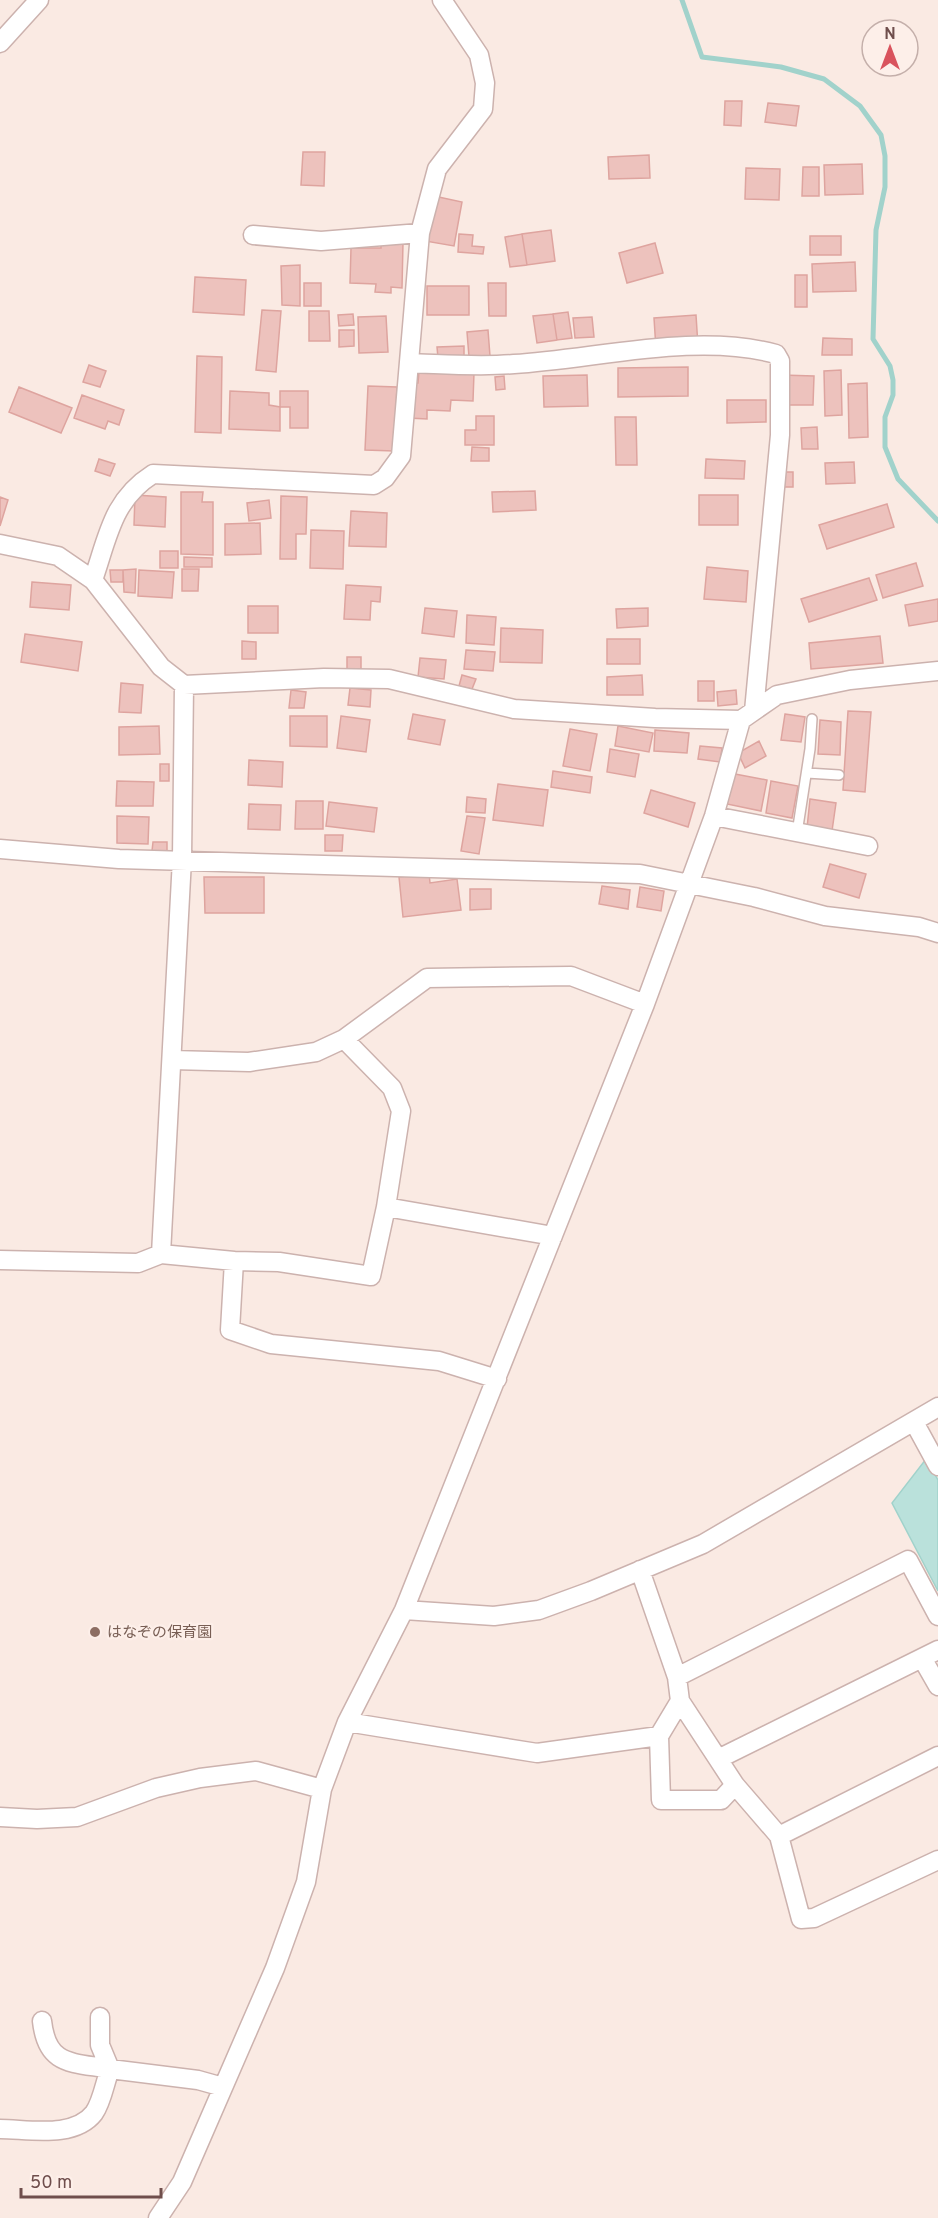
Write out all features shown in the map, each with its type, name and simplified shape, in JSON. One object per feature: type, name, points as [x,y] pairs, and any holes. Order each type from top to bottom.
[{"type":"street","points":[[0,43],[39,0]]},
{"type":"street","points":[[93,580],[120,503],[135,485],[153,474],[374,485],[385,478],[401,456],[420,233],[437,169],[483,109],[485,83],[479,55],[442,0]]},
{"type":"street","points":[[253,236],[321,241],[420,233]]},
{"type":"street","points":[[158,2218],[182,2182],[275,1968],[306,1882],[322,1789],[347,1722],[404,1610],[497,1379],[645,1004],[714,816],[747,716],[780,435],[780,361],[776,354],[761,349],[704,345],[644,348],[608,355],[512,364],[409,363]]},
{"type":"street","points":[[0,544],[58,556],[93,580],[161,667],[184,685],[324,678],[390,679],[514,709],[655,718],[747,716],[777,695],[850,680],[938,671]]},
{"type":"street","points":[[161,1254],[182,859],[184,685]]},
{"type":"street","points":[[714,816],[867,846]]},
{"type":"street","points":[[0,849],[118,859],[182,859],[640,874],[825,916],[919,927],[938,933]]},
{"type":"street","points":[[172,1060],[274,1060],[316,1052],[344,1039],[428,978],[571,976],[645,1004]]},
{"type":"street","points":[[0,1260],[138,1263],[161,1254],[234,1261],[279,1262],[371,1276],[386,1207],[401,1111],[392,1088],[344,1039]]},
{"type":"street","points":[[386,1207],[553,1236]]},
{"type":"street","points":[[234,1261],[230,1330],[271,1344],[439,1361],[497,1379]]},
{"type":"street","points":[[404,1610],[494,1616],[539,1610],[703,1544],[938,1407]]},
{"type":"street","points":[[914,1422],[938,1466]]},
{"type":"street","points":[[677,1677],[908,1560],[938,1616]]},
{"type":"street","points":[[640,1570],[677,1677],[680,1701],[735,1785],[778,1836],[801,1919],[814,1918],[938,1860]]},
{"type":"street","points":[[718,1759],[930,1654],[938,1686]]},
{"type":"street","points":[[680,1701],[659,1736],[661,1800],[721,1800],[735,1785]]},
{"type":"street","points":[[347,1722],[537,1753],[659,1736]]},
{"type":"street","points":[[778,1836],[938,1756]]},
{"type":"street","points":[[0,1817],[37,1819],[77,1817],[156,1788],[200,1778],[256,1771],[322,1789]]},
{"type":"street","points":[[0,2129],[68,2129],[87,2120],[95,2112],[110,2068],[100,2045],[100,2017]]},
{"type":"street","points":[[42,2020],[44,2040],[51,2052],[64,2059],[198,2080],[223,2087]]},
{"type":"lane","points":[[797,832],[807,773],[812,719]]},
{"type":"lane","points":[[807,773],[839,775]]},
{"type":"water","points":[[926,1459],[938,1480],[938,1591],[892,1503]]},
{"type":"building","points":[[725,101],[742,101],[741,126],[724,125]]},
{"type":"building","points":[[768,103],[799,106],[796,126],[765,122]]},
{"type":"building","points":[[303,152],[325,152],[324,186],[301,185]]},
{"type":"building","points":[[649,155],[650,178],[609,179],[608,157]]},
{"type":"building","points":[[862,164],[863,194],[825,195],[824,165]]},
{"type":"building","points":[[803,167],[819,167],[819,196],[802,196]]},
{"type":"building","points":[[746,168],[780,169],[779,200],[745,199]]},
{"type":"building","points":[[434,196],[462,202],[454,246],[425,241]]},
{"type":"building","points":[[551,230],[555,261],[527,265],[522,234]]},
{"type":"building","points":[[459,234],[473,235],[472,246],[484,247],[483,254],[458,252]]},
{"type":"building","points":[[522,234],[527,265],[510,267],[505,237]]},
{"type":"building","points":[[810,236],[841,236],[841,255],[810,255]]},
{"type":"building","points":[[381,242],[403,243],[402,288],[391,287],[391,293],[375,292],[376,284],[350,283],[351,248],[381,248]]},
{"type":"building","points":[[655,243],[663,273],[627,283],[619,253]]},
{"type":"building","points":[[855,262],[856,291],[813,292],[812,264]]},
{"type":"building","points":[[300,265],[300,306],[282,305],[281,266]]},
{"type":"building","points":[[795,275],[807,275],[807,307],[795,307]]},
{"type":"building","points":[[195,277],[246,280],[244,315],[193,312]]},
{"type":"building","points":[[304,283],[321,283],[321,306],[304,306]]},
{"type":"building","points":[[488,283],[506,283],[506,316],[489,316]]},
{"type":"building","points":[[427,286],[469,286],[469,315],[427,315]]},
{"type":"building","points":[[262,310],[281,311],[276,372],[256,370]]},
{"type":"building","points":[[309,311],[329,311],[330,341],[309,341]]},
{"type":"building","points":[[568,312],[572,338],[557,340],[553,314]]},
{"type":"building","points":[[353,314],[354,325],[339,326],[338,315]]},
{"type":"building","points":[[553,314],[557,340],[537,343],[533,316]]},
{"type":"building","points":[[696,315],[698,346],[656,349],[654,318]]},
{"type":"building","points":[[386,316],[388,352],[359,353],[358,317]]},
{"type":"building","points":[[592,317],[594,337],[575,338],[573,318]]},
{"type":"building","points":[[339,330],[354,330],[354,346],[339,347]]},
{"type":"building","points":[[488,330],[490,356],[469,357],[467,332]]},
{"type":"building","points":[[823,338],[852,339],[852,355],[822,355]]},
{"type":"building","points":[[464,346],[464,357],[438,358],[437,347]]},
{"type":"building","points":[[197,356],[222,357],[221,433],[195,432]]},
{"type":"building","points":[[89,365],[106,371],[100,387],[83,382]]},
{"type":"building","points":[[688,367],[688,396],[618,397],[618,368]]},
{"type":"building","points":[[841,370],[842,415],[825,416],[824,371]]},
{"type":"building","points":[[419,371],[474,373],[473,401],[451,400],[450,411],[427,410],[427,419],[408,418],[409,383],[418,383]]},
{"type":"building","points":[[587,375],[588,406],[544,407],[543,376]]},
{"type":"building","points":[[781,375],[814,376],[813,405],[781,405]]},
{"type":"building","points":[[504,376],[505,389],[496,390],[495,377]]},
{"type":"building","points":[[867,383],[868,437],[849,438],[848,384]]},
{"type":"building","points":[[368,386],[397,387],[394,451],[365,450]]},
{"type":"building","points":[[19,387],[72,408],[61,433],[9,412]]},
{"type":"building","points":[[230,391],[269,393],[269,405],[280,407],[280,431],[229,429]]},
{"type":"building","points":[[280,391],[308,391],[308,428],[290,428],[290,407],[280,407]]},
{"type":"building","points":[[82,395],[124,410],[119,425],[108,421],[105,429],[74,418]]},
{"type":"building","points":[[727,400],[766,400],[766,422],[727,423]]},
{"type":"building","points":[[476,416],[494,416],[494,445],[465,445],[465,430],[476,430]]},
{"type":"building","points":[[615,417],[636,417],[637,465],[616,465]]},
{"type":"building","points":[[817,427],[818,449],[802,449],[801,428]]},
{"type":"building","points":[[472,447],[489,448],[489,461],[471,461]]},
{"type":"building","points":[[99,459],[115,464],[110,476],[95,471]]},
{"type":"building","points":[[706,459],[745,461],[744,479],[705,478]]},
{"type":"building","points":[[854,462],[855,483],[826,484],[825,463]]},
{"type":"building","points":[[777,472],[793,472],[793,487],[777,487]]},
{"type":"building","points":[[535,491],[536,510],[493,512],[492,492]]},
{"type":"building","points":[[181,492],[203,492],[202,502],[213,502],[213,555],[181,554]]},
{"type":"building","points":[[135,495],[166,497],[165,527],[134,525]]},
{"type":"building","points":[[699,495],[738,495],[738,525],[699,525]]},
{"type":"building","points":[[281,496],[307,497],[306,534],[296,534],[296,559],[280,559]]},
{"type":"building","points":[[0,497],[8,500],[0,526]]},
{"type":"building","points":[[269,500],[271,518],[249,521],[247,503]]},
{"type":"building","points":[[887,504],[894,527],[827,549],[819,525]]},
{"type":"building","points":[[351,511],[387,513],[386,547],[349,546]]},
{"type":"building","points":[[260,523],[261,554],[225,555],[225,524]]},
{"type":"building","points":[[311,530],[344,531],[343,569],[310,568]]},
{"type":"building","points":[[160,551],[178,551],[178,568],[160,568]]},
{"type":"building","points":[[184,557],[212,558],[212,567],[184,567]]},
{"type":"building","points":[[916,563],[923,586],[883,598],[876,575]]},
{"type":"building","points":[[707,567],[748,571],[746,602],[704,599]]},
{"type":"building","points":[[136,569],[135,593],[124,592],[123,570]]},
{"type":"building","points":[[182,569],[199,569],[198,591],[182,591]]},
{"type":"building","points":[[110,570],[123,570],[123,582],[111,582]]},
{"type":"building","points":[[139,570],[174,572],[172,598],[138,596]]},
{"type":"building","points":[[869,578],[877,600],[809,622],[801,599]]},
{"type":"building","points":[[32,582],[71,585],[69,610],[30,607]]},
{"type":"building","points":[[346,585],[381,587],[380,602],[371,601],[370,620],[344,619]]},
{"type":"building","points":[[938,599],[938,621],[909,626],[905,605]]},
{"type":"building","points":[[248,606],[278,606],[278,633],[248,633]]},
{"type":"building","points":[[425,608],[457,611],[454,637],[422,633]]},
{"type":"building","points":[[648,608],[648,626],[617,628],[616,609]]},
{"type":"building","points":[[467,615],[496,617],[494,645],[466,643]]},
{"type":"building","points":[[501,628],[543,630],[542,663],[500,662]]},
{"type":"building","points":[[25,634],[82,642],[78,671],[21,662]]},
{"type":"building","points":[[880,636],[883,663],[811,669],[809,643]]},
{"type":"building","points":[[607,639],[640,639],[640,664],[607,664]]},
{"type":"building","points":[[242,641],[256,642],[256,659],[242,659]]},
{"type":"building","points":[[466,650],[495,652],[493,671],[464,669]]},
{"type":"building","points":[[347,657],[361,657],[361,669],[347,669]]},
{"type":"building","points":[[420,658],[446,660],[444,679],[418,677]]},
{"type":"building","points":[[462,675],[476,679],[472,689],[459,686]]},
{"type":"building","points":[[642,675],[643,695],[607,695],[607,677]]},
{"type":"building","points":[[698,681],[714,681],[714,701],[698,701]]},
{"type":"building","points":[[121,683],[143,685],[141,713],[119,712]]},
{"type":"building","points":[[350,688],[371,690],[370,707],[348,705]]},
{"type":"building","points":[[291,690],[306,692],[304,708],[289,708]]},
{"type":"building","points":[[736,690],[737,704],[718,706],[717,692]]},
{"type":"building","points":[[848,711],[871,712],[865,792],[843,790]]},
{"type":"building","points":[[413,714],[445,720],[440,745],[408,739]]},
{"type":"building","points":[[785,714],[805,717],[801,742],[781,740]]},
{"type":"building","points":[[290,716],[327,716],[327,747],[290,746]]},
{"type":"building","points":[[341,716],[370,720],[366,752],[337,748]]},
{"type":"building","points":[[820,720],[841,722],[840,755],[818,754]]},
{"type":"building","points":[[159,726],[160,754],[119,755],[119,727]]},
{"type":"building","points":[[618,726],[653,733],[649,752],[615,746]]},
{"type":"building","points":[[570,729],[597,734],[590,771],[563,766]]},
{"type":"building","points":[[655,730],[689,733],[687,753],[654,751]]},
{"type":"building","points":[[759,741],[766,756],[745,768],[738,753]]},
{"type":"building","points":[[700,746],[722,748],[720,762],[698,759]]},
{"type":"building","points":[[610,749],[639,754],[635,777],[607,772]]},
{"type":"building","points":[[249,760],[283,762],[282,787],[248,785]]},
{"type":"building","points":[[160,764],[169,764],[169,781],[160,781]]},
{"type":"building","points":[[553,771],[592,777],[590,793],[551,787]]},
{"type":"building","points":[[735,774],[767,780],[761,811],[727,804]]},
{"type":"building","points":[[117,781],[154,782],[153,806],[116,806]]},
{"type":"building","points":[[771,781],[798,786],[792,818],[766,813]]},
{"type":"building","points":[[498,784],[548,790],[543,826],[493,820]]},
{"type":"building","points":[[651,790],[695,803],[688,827],[644,813]]},
{"type":"building","points":[[467,797],[486,799],[485,813],[466,812]]},
{"type":"building","points":[[810,799],[836,803],[832,831],[807,828]]},
{"type":"building","points":[[296,801],[323,801],[323,829],[295,829]]},
{"type":"building","points":[[329,802],[377,808],[374,832],[326,826]]},
{"type":"building","points":[[249,804],[281,805],[280,830],[248,829]]},
{"type":"building","points":[[117,816],[149,817],[148,844],[117,843]]},
{"type":"building","points":[[467,816],[485,818],[479,854],[461,851]]},
{"type":"building","points":[[325,835],[343,835],[342,851],[325,851]]},
{"type":"building","points":[[153,842],[167,842],[167,851],[152,851]]},
{"type":"building","points":[[830,864],[866,874],[859,898],[823,887]]},
{"type":"building","points":[[429,873],[430,883],[457,879],[461,910],[403,917],[399,877]]},
{"type":"building","points":[[204,877],[264,877],[264,913],[205,913]]},
{"type":"building","points":[[602,886],[630,890],[628,909],[599,904]]},
{"type":"building","points":[[640,887],[664,891],[661,911],[637,907]]},
{"type":"building","points":[[470,889],[491,889],[491,909],[470,910]]},
{"type":"waterway","points":[[682,0],[702,57],[781,67],[824,79],[860,106],[881,135],[885,156],[885,187],[876,230],[873,339],[890,366],[893,380],[893,395],[885,417],[885,447],[898,479],[938,521]]},
{"type":"place","name":"はなぞの保育園","points":[[95,1632]]}]
